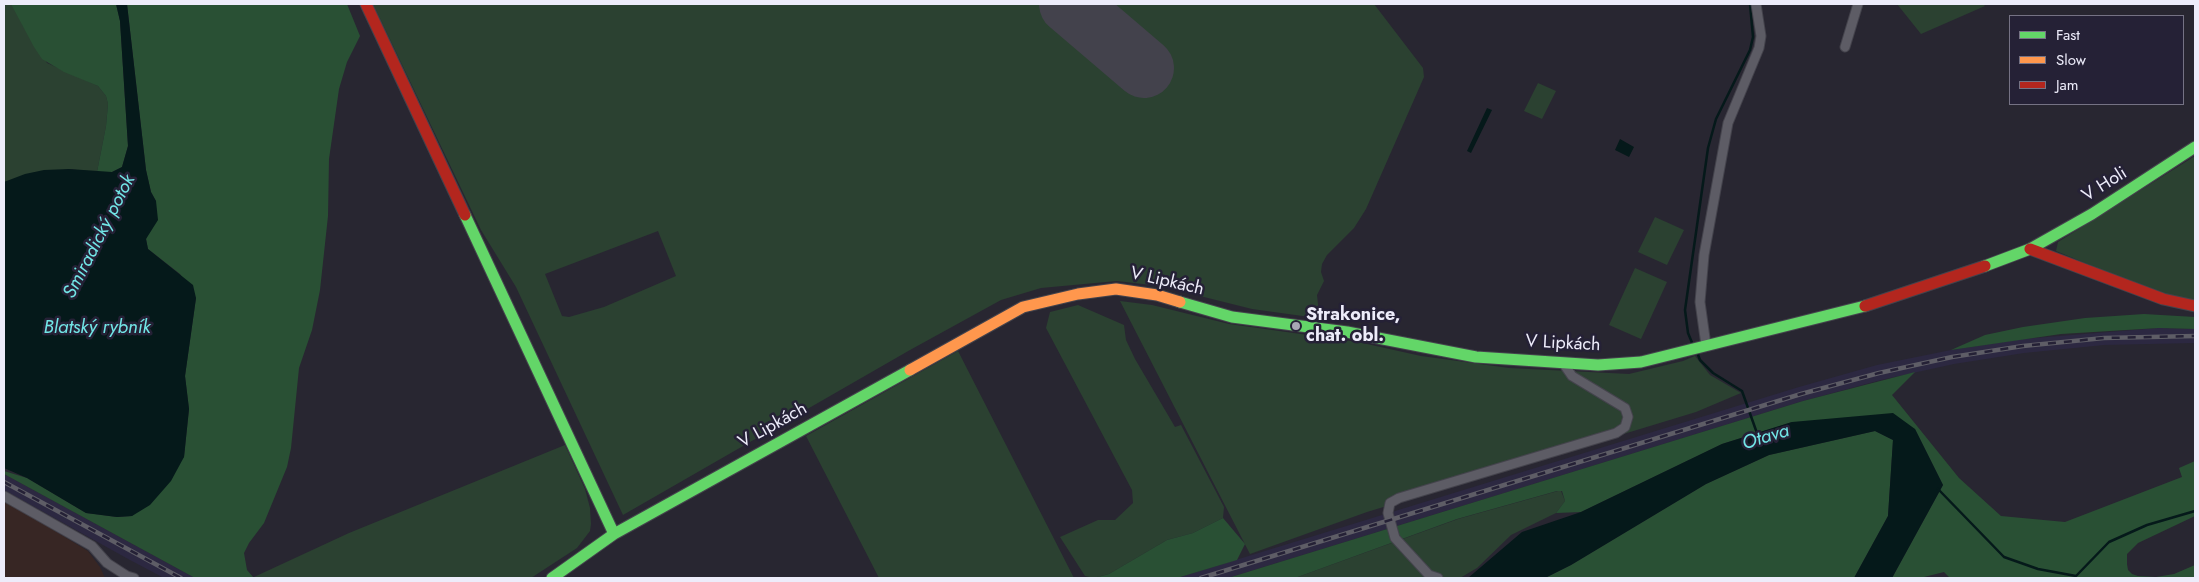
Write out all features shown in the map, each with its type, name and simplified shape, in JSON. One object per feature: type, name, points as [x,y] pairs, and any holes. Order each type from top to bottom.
[{"type":"street","points":[[366,4],[614,534]]},
{"type":"street","points":[[1706,345],[1700,302],[1704,256],[1728,123],[1759,48],[1760,36],[1756,4]]},
{"type":"street","points":[[1845,46],[1858,4]]},
{"type":"street","name":"V Holi","points":[[1706,345],[1872,304],[2030,250],[2092,214],[2195,147]]},
{"type":"street","points":[[2030,250],[2163,299],[2195,306]]},
{"type":"street","name":"V Lipkách","points":[[552,578],[614,534],[1023,307],[1078,294],[1116,289],[1157,295],[1232,316],[1347,332],[1476,357],[1563,363],[1641,362],[1706,345]]},
{"type":"street","points":[[1438,578],[1429,575],[1395,538],[1387,508],[1390,503],[1399,498],[1616,433],[1625,427],[1628,417],[1625,408],[1572,376],[1563,363]]},
{"type":"street","points":[[4,496],[92,546],[107,563],[127,576],[134,578]]},
{"type":"shaded area","points":[[2159,328],[2195,329],[2195,343],[2104,345],[2024,353],[1954,364],[1881,380],[1803,401],[1228,578],[1177,578],[1799,387],[1877,365],[1951,350],[2022,339]]},
{"type":"shaded area","points":[[4,474],[195,578],[164,578],[130,560],[4,490]]},
{"type":"shaded area","points":[[4,500],[88,551],[100,567],[105,578],[4,578]]},
{"type":"green space","points":[[4,4],[83,4],[22,24],[47,63],[98,86],[106,96],[108,104],[106,126],[97,172],[69,169],[4,182]]},
{"type":"green space","points":[[11,4],[116,4],[120,21],[128,146],[122,167],[112,172],[97,172],[106,126],[108,104],[106,96],[98,86],[64,72],[42,59]]},
{"type":"green space","points":[[127,4],[347,4],[360,36],[347,62],[339,89],[329,159],[328,216],[320,290],[312,330],[299,368],[291,448],[287,467],[264,523],[244,553],[247,570],[254,578],[195,578],[4,474],[4,471],[27,478],[86,513],[117,517],[132,516],[184,457],[189,409],[185,376],[196,298],[180,274],[148,249],[146,239],[156,201],[151,192],[146,170]]},
{"type":"green space","points":[[373,4],[1374,4],[1423,68],[1424,77],[1366,209],[1354,228],[1327,255],[1322,264],[1321,272],[1324,281],[1317,295],[1319,313],[1317,318],[1252,309],[1160,286],[1117,281],[1041,288],[1001,300],[910,350],[623,515],[516,287],[481,230]],"holes":[[[658,231],[676,276],[604,307],[569,317],[562,316],[545,274]]]},
{"type":"green space","points":[[1897,4],[1983,4],[1985,6],[1921,34]]},
{"type":"green space","points":[[1538,83],[1556,91],[1542,119],[1524,111]]},
{"type":"green space","points":[[2195,156],[2195,302],[2172,299],[2056,251],[2058,242]]},
{"type":"green space","points":[[1655,217],[1684,230],[1667,265],[1638,252]]},
{"type":"green space","points":[[1635,268],[1667,282],[1641,339],[1609,325]]},
{"type":"green space","points":[[1120,301],[1152,305],[1229,324],[1358,342],[1421,356],[1509,368],[1629,374],[1683,361],[1695,356],[1710,375],[1741,393],[1696,412],[1367,512],[1250,554]]},
{"type":"green space","points":[[1078,305],[1124,325],[1126,340],[1135,359],[1175,427],[1181,425],[1224,507],[1223,518],[1193,533],[1167,540],[1109,574],[1094,578],[1085,576],[1060,537],[1098,520],[1115,520],[1133,503],[1132,490],[1046,328],[1050,312]]},
{"type":"green space","points":[[2144,314],[2195,317],[2195,329],[2159,328],[2061,334],[1951,350],[1985,335],[2023,327],[2085,318]]},
{"type":"green space","points":[[958,351],[1074,578],[879,578],[806,436]]},
{"type":"green space","points":[[1915,372],[1892,395],[1959,478],[2001,516],[2065,522],[2182,477],[2179,468],[2195,461],[2195,516],[2138,543],[2127,554],[2127,564],[2128,570],[2132,574],[2156,577],[2174,574],[2195,565],[2195,578],[1950,578],[1944,572],[1920,578],[1892,578],[1943,485],[1915,429],[1792,422],[1722,444],[1581,512],[1556,513],[1565,501],[1562,491],[1557,491],[1457,519],[1295,578],[1228,578],[1803,401]]},
{"type":"green space","points":[[1875,431],[1893,440],[1888,516],[1854,578],[1545,578],[1571,565],[1706,484],[1769,455]]},
{"type":"green space","points":[[565,445],[585,489],[590,508],[590,531],[577,548],[531,578],[254,577],[349,533]]},
{"type":"green space","points":[[1561,491],[1565,501],[1556,513],[1511,535],[1477,568],[1460,578],[1295,578],[1458,519]]},
{"type":"green space","points":[[1223,518],[1245,544],[1237,560],[1177,578],[1094,578],[1109,574],[1167,540],[1193,533]]},
{"type":"water","name":"Blatský rybník","points":[[116,4],[127,4],[146,170],[151,192],[156,201],[158,220],[146,239],[148,249],[193,285],[196,298],[185,376],[189,409],[184,457],[171,481],[150,505],[132,516],[117,517],[86,513],[27,478],[4,468],[4,182],[25,174],[44,170],[69,169],[112,172],[122,167],[128,146],[120,21]]},
{"type":"water","points":[[1487,108],[1492,110],[1471,153],[1467,151]]},
{"type":"water","points":[[1620,139],[1634,147],[1629,157],[1615,150]]},
{"type":"water","name":"Otava","points":[[1893,413],[1915,429],[1943,485],[1892,578],[1854,578],[1888,516],[1893,440],[1875,431],[1769,455],[1706,484],[1571,565],[1545,578],[1468,578],[1522,532],[1581,512],[1722,444],[1792,422]]},
{"type":"waterway","points":[[1693,345],[1688,333],[1685,310],[1708,148],[1716,119],[1750,50],[1753,37],[1750,4]]},
{"type":"waterway","name":"Otava","points":[[1697,352],[1700,360],[1713,373],[1742,391],[1758,436]]},
{"type":"waterway","points":[[1938,489],[2004,557],[2038,569],[2076,576],[2109,542],[2147,525],[2195,511]]},
{"type":"runway","points":[[1069,4],[1144,68]]},
{"type":"railway","points":[[1201,578],[1801,394],[1879,373],[1952,357],[2023,346],[2104,338],[2195,336]]},
{"type":"railway","points":[[4,482],[181,578]]},
{"type":"traffic: fast","points":[[1985,266],[2030,249],[2092,214],[2195,147]]},
{"type":"traffic: fast","points":[[465,215],[614,534]]},
{"type":"traffic: fast","points":[[1180,302],[1232,317],[1347,332],[1476,357],[1598,365],[1641,362],[1865,306]]},
{"type":"traffic: fast","points":[[552,578],[614,534],[910,370]]},
{"type":"traffic: slow","points":[[910,370],[1023,307],[1078,294],[1116,289],[1157,295],[1180,302]]},
{"type":"traffic: jam","points":[[366,4],[465,215]]},
{"type":"traffic: jam","points":[[2030,249],[2163,299],[2195,306]]},
{"type":"traffic: jam","points":[[1865,306],[1985,266]]},
{"type":"place","name":"Strakonice, chat. obl.","points":[[1296,326]]},
{"type":"water label","name":"Smiradický potok","points":[[100,237]]}]
